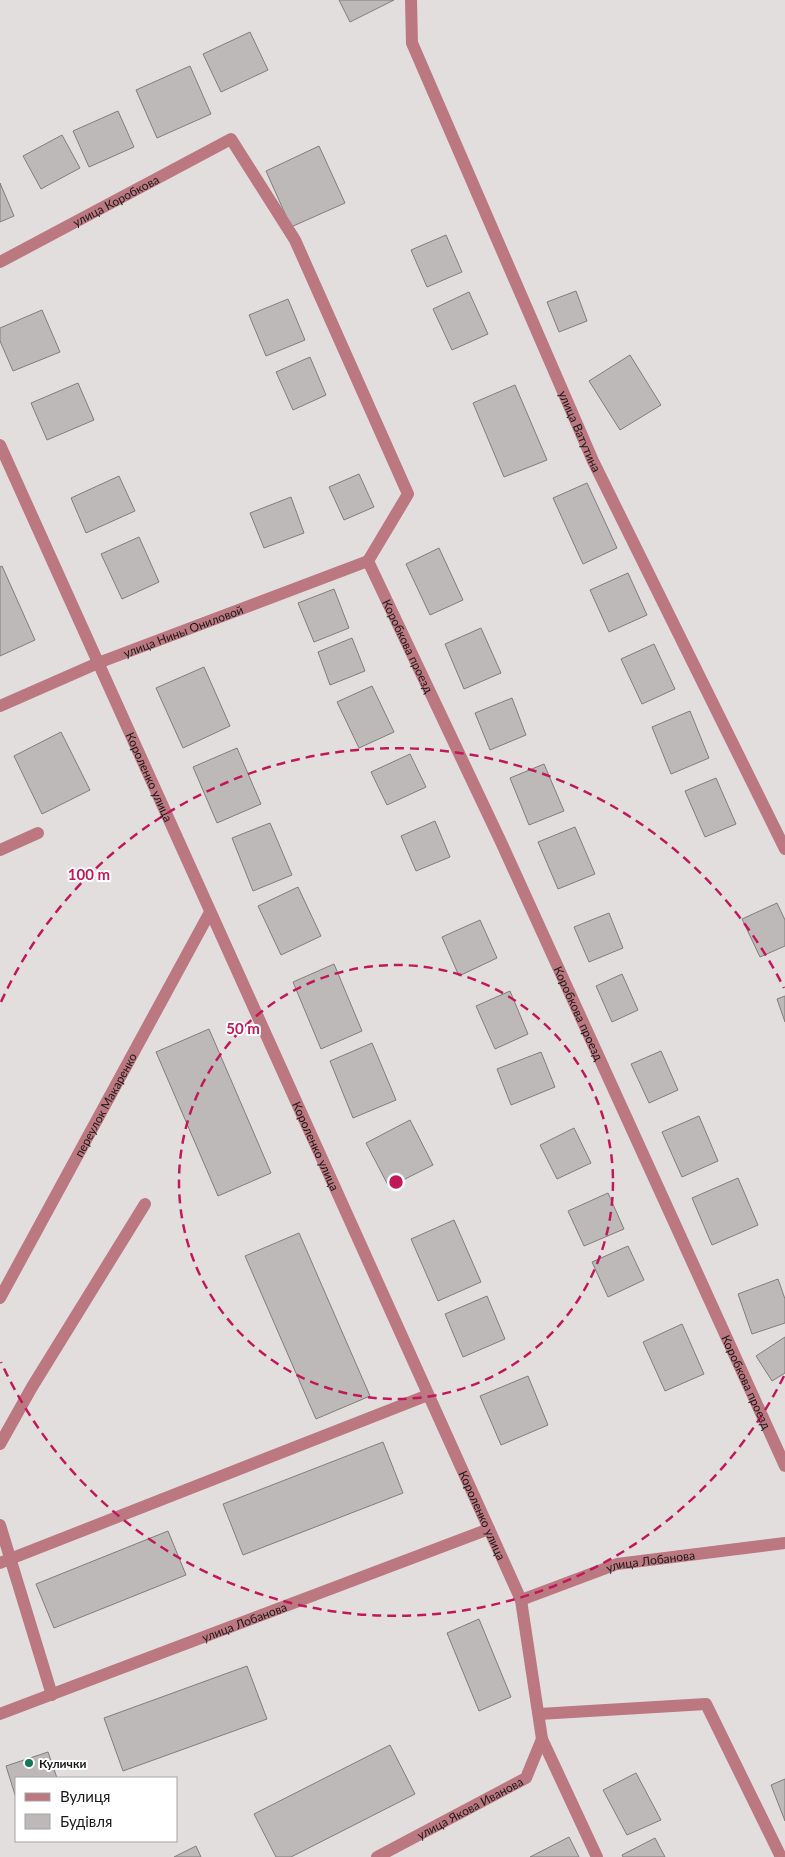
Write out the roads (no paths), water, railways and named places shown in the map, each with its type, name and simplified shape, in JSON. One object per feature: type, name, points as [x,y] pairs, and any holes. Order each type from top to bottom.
[{"type":"street","name":"улица Ватутина","points":[[411,0],[412,43],[593,461],[785,849]]},
{"type":"street","name":"улица Коробкова","points":[[0,262],[232,139],[295,240],[408,494],[368,561]]},
{"type":"street","name":"Короленко улица","points":[[0,445],[521,1600],[542,1739],[597,1857]]},
{"type":"street","name":"улица Нины Ониловой","points":[[0,706],[98,663],[368,561]]},
{"type":"street","name":"Коробкова проезд","points":[[368,561],[501,842],[785,1466]]},
{"type":"street","points":[[0,850],[38,833]]},
{"type":"street","name":"переулок Макаренко","points":[[0,1298],[210,912]]},
{"type":"street","points":[[0,1444],[32,1387],[145,1204]]},
{"type":"street","points":[[5,1562],[428,1395]]},
{"type":"street","points":[[0,1525],[5,1562],[52,1695]]},
{"type":"street","name":"улица Лобанова","points":[[0,1714],[489,1529]]},
{"type":"street","name":"улица Лобанова","points":[[521,1600],[618,1564],[785,1542]]},
{"type":"street","points":[[539,1714],[706,1704],[781,1857]]},
{"type":"street","name":"улица Якова Иванова","points":[[377,1857],[526,1778],[542,1739]]},
{"type":"place","name":"Кулички","points":[[29,1763]]}]
